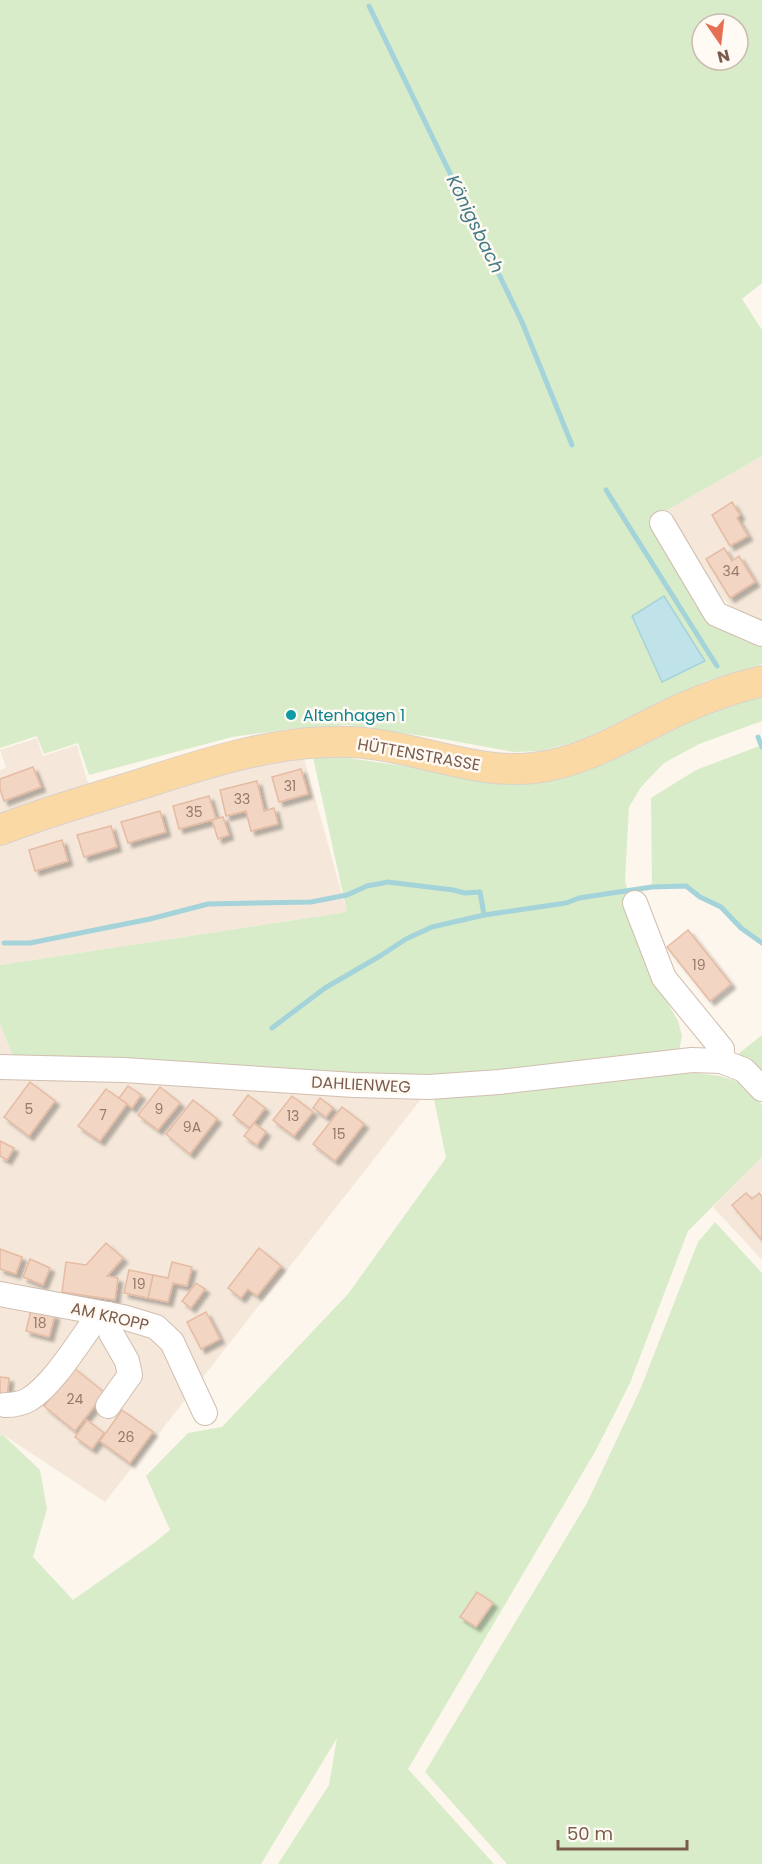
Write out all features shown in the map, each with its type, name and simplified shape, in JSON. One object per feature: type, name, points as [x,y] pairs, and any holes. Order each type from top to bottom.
[{"type":"main road","name":"HÜTTENSTRASSE","points":[[0,830],[64,807],[230,758],[305,742],[368,743],[495,768],[525,769],[547,766],[597,749],[718,694],[762,681]]},
{"type":"street","points":[[662,523],[716,614],[762,634]]},
{"type":"street","points":[[635,903],[664,978],[722,1049],[721,1061],[744,1070],[762,1089]]},
{"type":"street","name":"DAHLIENWEG","points":[[0,1067],[123,1070],[354,1085],[429,1087],[499,1082],[692,1060],[721,1061]]},
{"type":"street","name":"AM KROPP","points":[[0,1294],[104,1313],[156,1327],[172,1342],[205,1413]]},
{"type":"street","points":[[5,1405],[18,1404],[36,1395],[104,1313]]},
{"type":"street","points":[[104,1313],[111,1333],[127,1361],[130,1375],[108,1406]]},
{"type":"shaded area","points":[[762,456],[762,626],[747,624],[699,573],[664,512]]},
{"type":"shaded area","points":[[37,738],[43,756],[77,745],[95,808],[302,751],[347,912],[0,965],[0,839],[8,835],[0,813],[0,770],[6,768],[0,750]]},
{"type":"shaded area","points":[[0,1024],[21,1075],[425,1094],[105,1502],[2,1434],[0,1436]]},
{"type":"shaded area","points":[[762,1157],[762,1260],[713,1207]]},
{"type":"green space","points":[[0,0],[762,0],[762,283],[742,299],[762,330],[762,456],[650,520],[709,621],[762,641],[762,664],[706,681],[578,741],[541,751],[514,752],[347,725],[289,729],[232,737],[89,775],[78,743],[44,754],[37,736],[0,748]]},
{"type":"green space","points":[[762,694],[762,721],[699,744],[664,763],[641,787],[629,807],[625,880],[645,963],[678,1021],[682,1036],[678,1055],[460,1079],[13,1056],[0,1024],[0,965],[347,912],[312,753],[497,779]]},
{"type":"green space","points":[[762,745],[762,943],[741,928],[721,907],[700,897],[686,886],[652,887],[651,798],[696,770]]},
{"type":"green space","points":[[762,1035],[762,1080],[737,1055]]},
{"type":"green space","points":[[696,1073],[720,1076],[744,1084],[762,1105],[762,1157],[688,1231],[630,1383],[596,1450],[408,1769],[494,1864],[278,1864],[329,1785],[337,1738],[261,1864],[0,1864],[0,1436],[2,1434],[40,1470],[47,1509],[33,1557],[73,1600],[170,1530],[146,1476],[188,1433],[222,1427],[348,1294],[446,1158],[433,1094]]},
{"type":"green space","points":[[715,1222],[762,1273],[762,1864],[507,1864],[425,1772],[587,1503],[640,1390],[698,1242]]},
{"type":"water","points":[[664,596],[705,661],[662,682],[632,616]]},
{"type":"building","points":[[732,502],[740,515],[737,518],[748,536],[730,546],[712,515]]},
{"type":"building","points":[[724,548],[732,561],[739,556],[755,582],[730,598],[706,559]]},
{"type":"building","points":[[33,767],[41,787],[4,801],[0,779]]},
{"type":"building","points":[[301,769],[308,794],[279,802],[272,777]]},
{"type":"building","points":[[257,781],[264,811],[274,808],[278,824],[251,831],[246,811],[226,816],[220,790]]},
{"type":"building","points":[[209,796],[216,819],[179,829],[173,806]]},
{"type":"building","points":[[160,811],[166,832],[128,843],[121,822]]},
{"type":"building","points":[[223,817],[229,835],[218,839],[212,820]]},
{"type":"building","points":[[111,826],[117,847],[84,857],[77,835]]},
{"type":"building","points":[[62,840],[68,861],[35,871],[29,850]]},
{"type":"building","points":[[688,930],[731,984],[710,1001],[667,947]]},
{"type":"building","points":[[30,1082],[55,1101],[29,1136],[4,1117]]},
{"type":"building","points":[[128,1086],[141,1095],[132,1108],[119,1098]]},
{"type":"building","points":[[160,1087],[180,1103],[158,1130],[138,1115]]},
{"type":"building","points":[[106,1089],[127,1104],[100,1141],[78,1126]]},
{"type":"building","points":[[248,1095],[265,1108],[250,1128],[233,1115]]},
{"type":"building","points":[[292,1096],[313,1112],[294,1136],[273,1120]]},
{"type":"building","points":[[320,1098],[333,1108],[326,1117],[313,1108]]},
{"type":"building","points":[[193,1100],[217,1119],[190,1154],[166,1134]]},
{"type":"building","points":[[342,1107],[364,1124],[335,1161],[313,1144]]},
{"type":"building","points":[[254,1123],[266,1132],[257,1145],[244,1136]]},
{"type":"building","points":[[0,1141],[14,1148],[7,1160],[0,1156]]},
{"type":"building","points":[[746,1193],[752,1199],[759,1193],[762,1197],[762,1240],[732,1205]]},
{"type":"building","points":[[106,1243],[123,1258],[107,1276],[118,1278],[115,1300],[62,1292],[66,1262],[86,1265]]},
{"type":"building","points":[[259,1248],[281,1266],[257,1296],[248,1289],[241,1298],[228,1288]]},
{"type":"building","points":[[0,1249],[22,1257],[16,1274],[0,1269]]},
{"type":"building","points":[[30,1259],[50,1268],[43,1285],[23,1277]]},
{"type":"building","points":[[172,1262],[192,1267],[187,1286],[173,1283],[168,1302],[148,1298],[153,1275],[168,1278]]},
{"type":"building","points":[[129,1270],[153,1275],[148,1298],[124,1293]]},
{"type":"building","points":[[196,1283],[205,1289],[191,1308],[182,1301]]},
{"type":"building","points":[[31,1310],[55,1315],[49,1337],[26,1331]]},
{"type":"building","points":[[206,1312],[220,1339],[201,1349],[187,1322]]},
{"type":"building","points":[[74,1368],[105,1393],[75,1431],[44,1406]]},
{"type":"building","points":[[0,1377],[9,1378],[7,1399],[0,1398]]},
{"type":"building","points":[[122,1410],[153,1432],[130,1463],[100,1441]]},
{"type":"building","points":[[87,1420],[104,1433],[92,1449],[75,1437]]},
{"type":"building","points":[[477,1592],[493,1603],[476,1627],[460,1617]]},
{"type":"waterway","name":"Königsbach","points":[[369,6],[522,322],[572,445]]},
{"type":"waterway","name":"Königsbach","points":[[606,490],[717,666]]},
{"type":"waterway","name":"Königsbach","points":[[758,737],[762,747]]},
{"type":"waterway","points":[[4,943],[30,943],[150,919],[208,904],[311,902],[347,895],[367,886],[388,882],[465,893],[480,892],[484,915]]},
{"type":"waterway","points":[[272,1028],[325,988],[406,939],[432,927],[484,915],[566,903],[579,898],[652,887],[686,886],[700,897],[721,907],[741,928],[762,943]]},
{"type":"place","name":"Altenhagen 1","points":[[291,715]]}]
